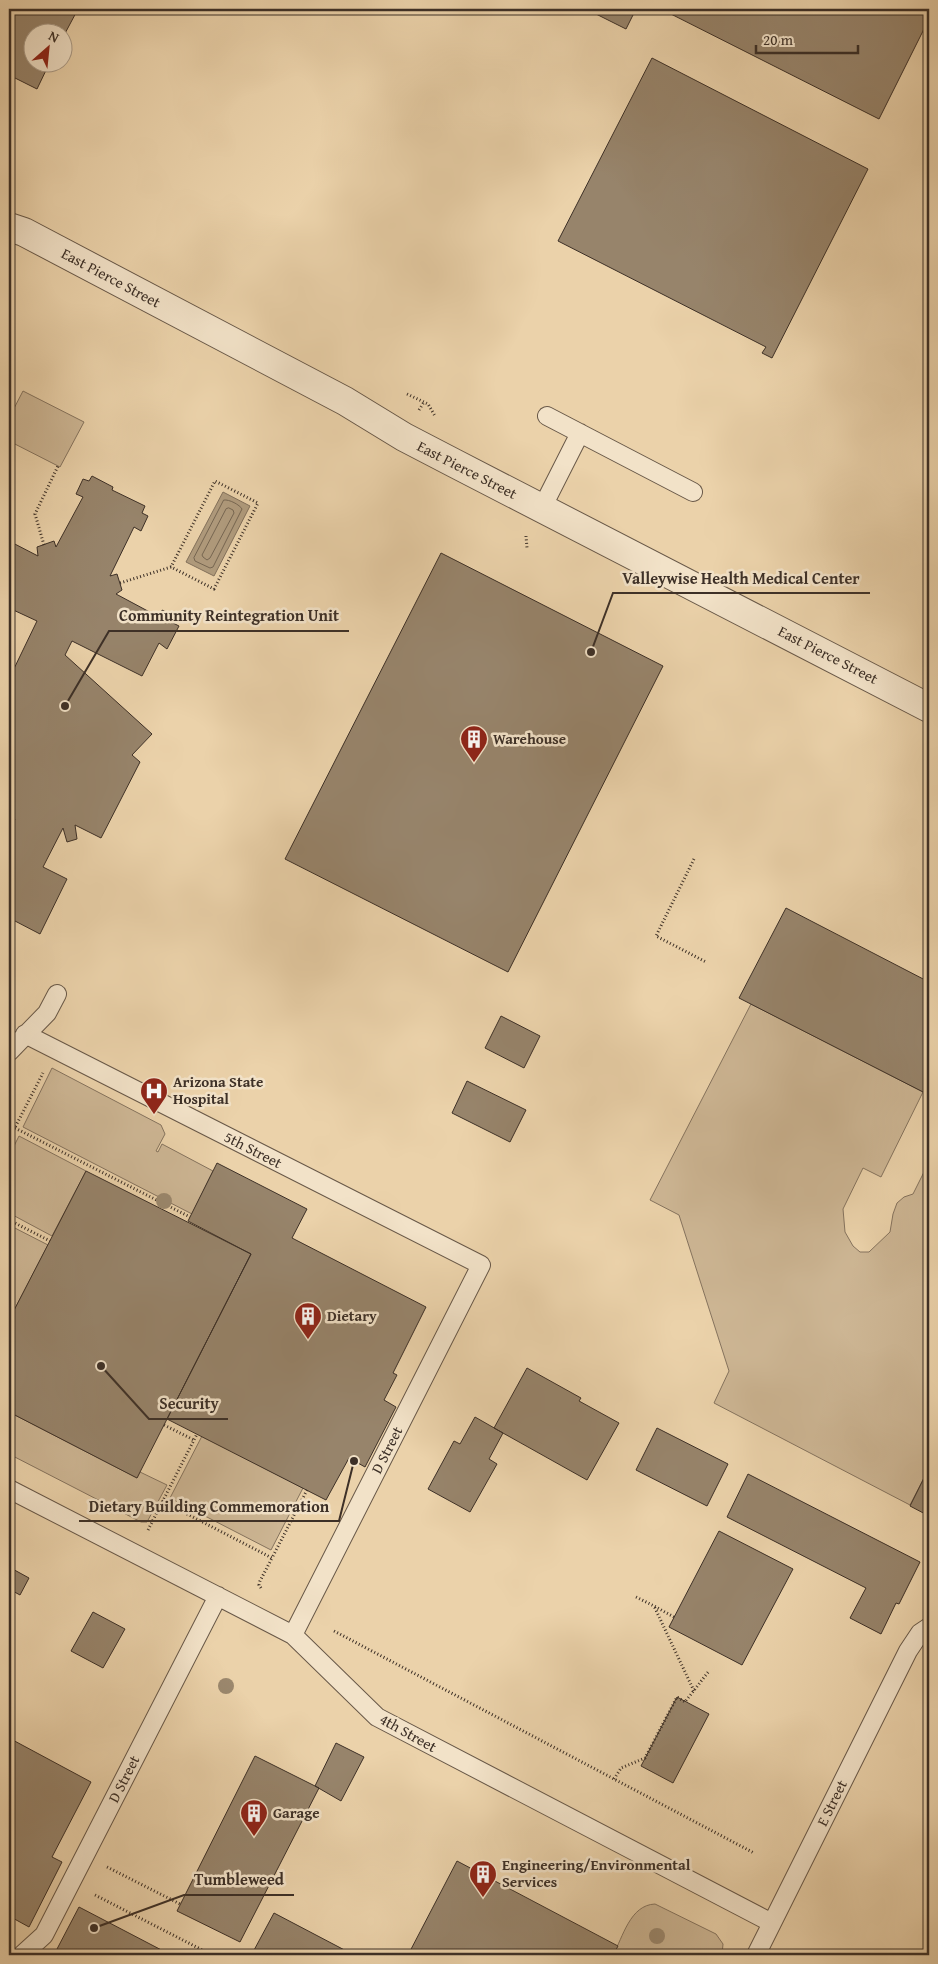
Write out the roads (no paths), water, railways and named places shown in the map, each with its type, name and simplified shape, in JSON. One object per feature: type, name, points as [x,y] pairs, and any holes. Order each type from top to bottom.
[{"type":"street","name":"East Pierce Street","points":[[9,228],[24,232],[345,401],[404,437],[929,708]]},
{"type":"lane","points":[[546,416],[693,492]]},
{"type":"lane","points":[[542,508],[580,432]]},
{"type":"lane","points":[[9,1052],[47,1013],[57,994]]},
{"type":"lane","name":"5th Street","points":[[25,1034],[481,1265]]},
{"type":"lane","name":"D Street","points":[[293,1635],[481,1265]]},
{"type":"lane","name":"4th Street","points":[[9,1489],[293,1635],[377,1717],[772,1923]]},
{"type":"lane","name":"D Street","points":[[22,1955],[44,1936],[218,1596]]},
{"type":"lane","name":"E Street","points":[[756,1955],[908,1651],[920,1633],[929,1627]]},
{"type":"water","points":[[223,492],[250,506],[214,576],[186,562]]},
{"type":"place","name":"Valleywise Health Medical Center","points":[[591,652]]},
{"type":"place","name":"Community Reintegration Unit","points":[[65,706]]},
{"type":"place","name":"Warehouse","points":[[474,763]]},
{"type":"place","name":"Arizona State Hospital","points":[[154,1115]]},
{"type":"place","name":"Dietary","points":[[308,1340]]},
{"type":"place","name":"Security","points":[[101,1366]]},
{"type":"place","name":"Dietary Building Commemoration","points":[[354,1461]]},
{"type":"place","name":"Garage","points":[[254,1837]]},
{"type":"place","name":"Engineering/Environmental Services","points":[[483,1898]]},
{"type":"place","name":"Tumbleweed","points":[[94,1928]]}]
